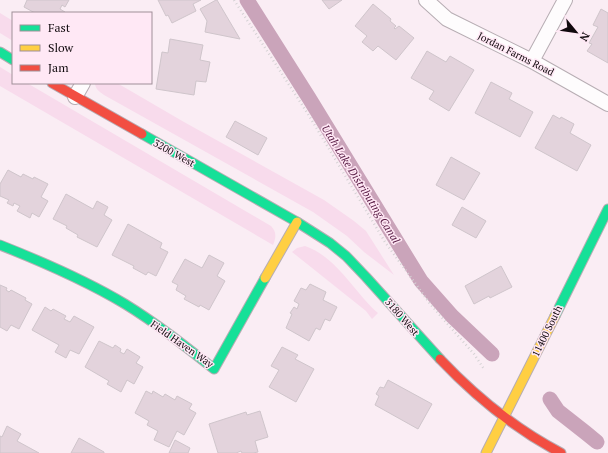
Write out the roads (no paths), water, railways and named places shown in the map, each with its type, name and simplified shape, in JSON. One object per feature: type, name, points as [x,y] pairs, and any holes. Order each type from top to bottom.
[{"type":"street","name":"Jordan Farms Road","points":[[426,0],[447,19],[532,61],[608,104]]},
{"type":"street","points":[[532,61],[565,0]]},
{"type":"street","points":[[0,52],[12,59]]},
{"type":"street","name":"3200 West","points":[[54,84],[297,222]]},
{"type":"street","points":[[75,96],[82,84]]},
{"type":"street","name":"11400 South","points":[[486,453],[608,209]]},
{"type":"street","name":"Field Haven Way","points":[[0,245],[67,273],[125,304],[172,336],[214,369],[297,222]]},
{"type":"street","name":"3180 West","points":[[297,222],[335,246],[351,261],[448,368],[504,417]]},
{"type":"street","points":[[504,417],[536,440],[560,453]]},
{"type":"waterway","name":"Utah Lake Distributing Canal","points":[[247,0],[421,281],[452,316],[492,354]]},
{"type":"waterway","name":"Utah Lake Distributing Canal","points":[[550,399],[558,411],[597,442]]}]
